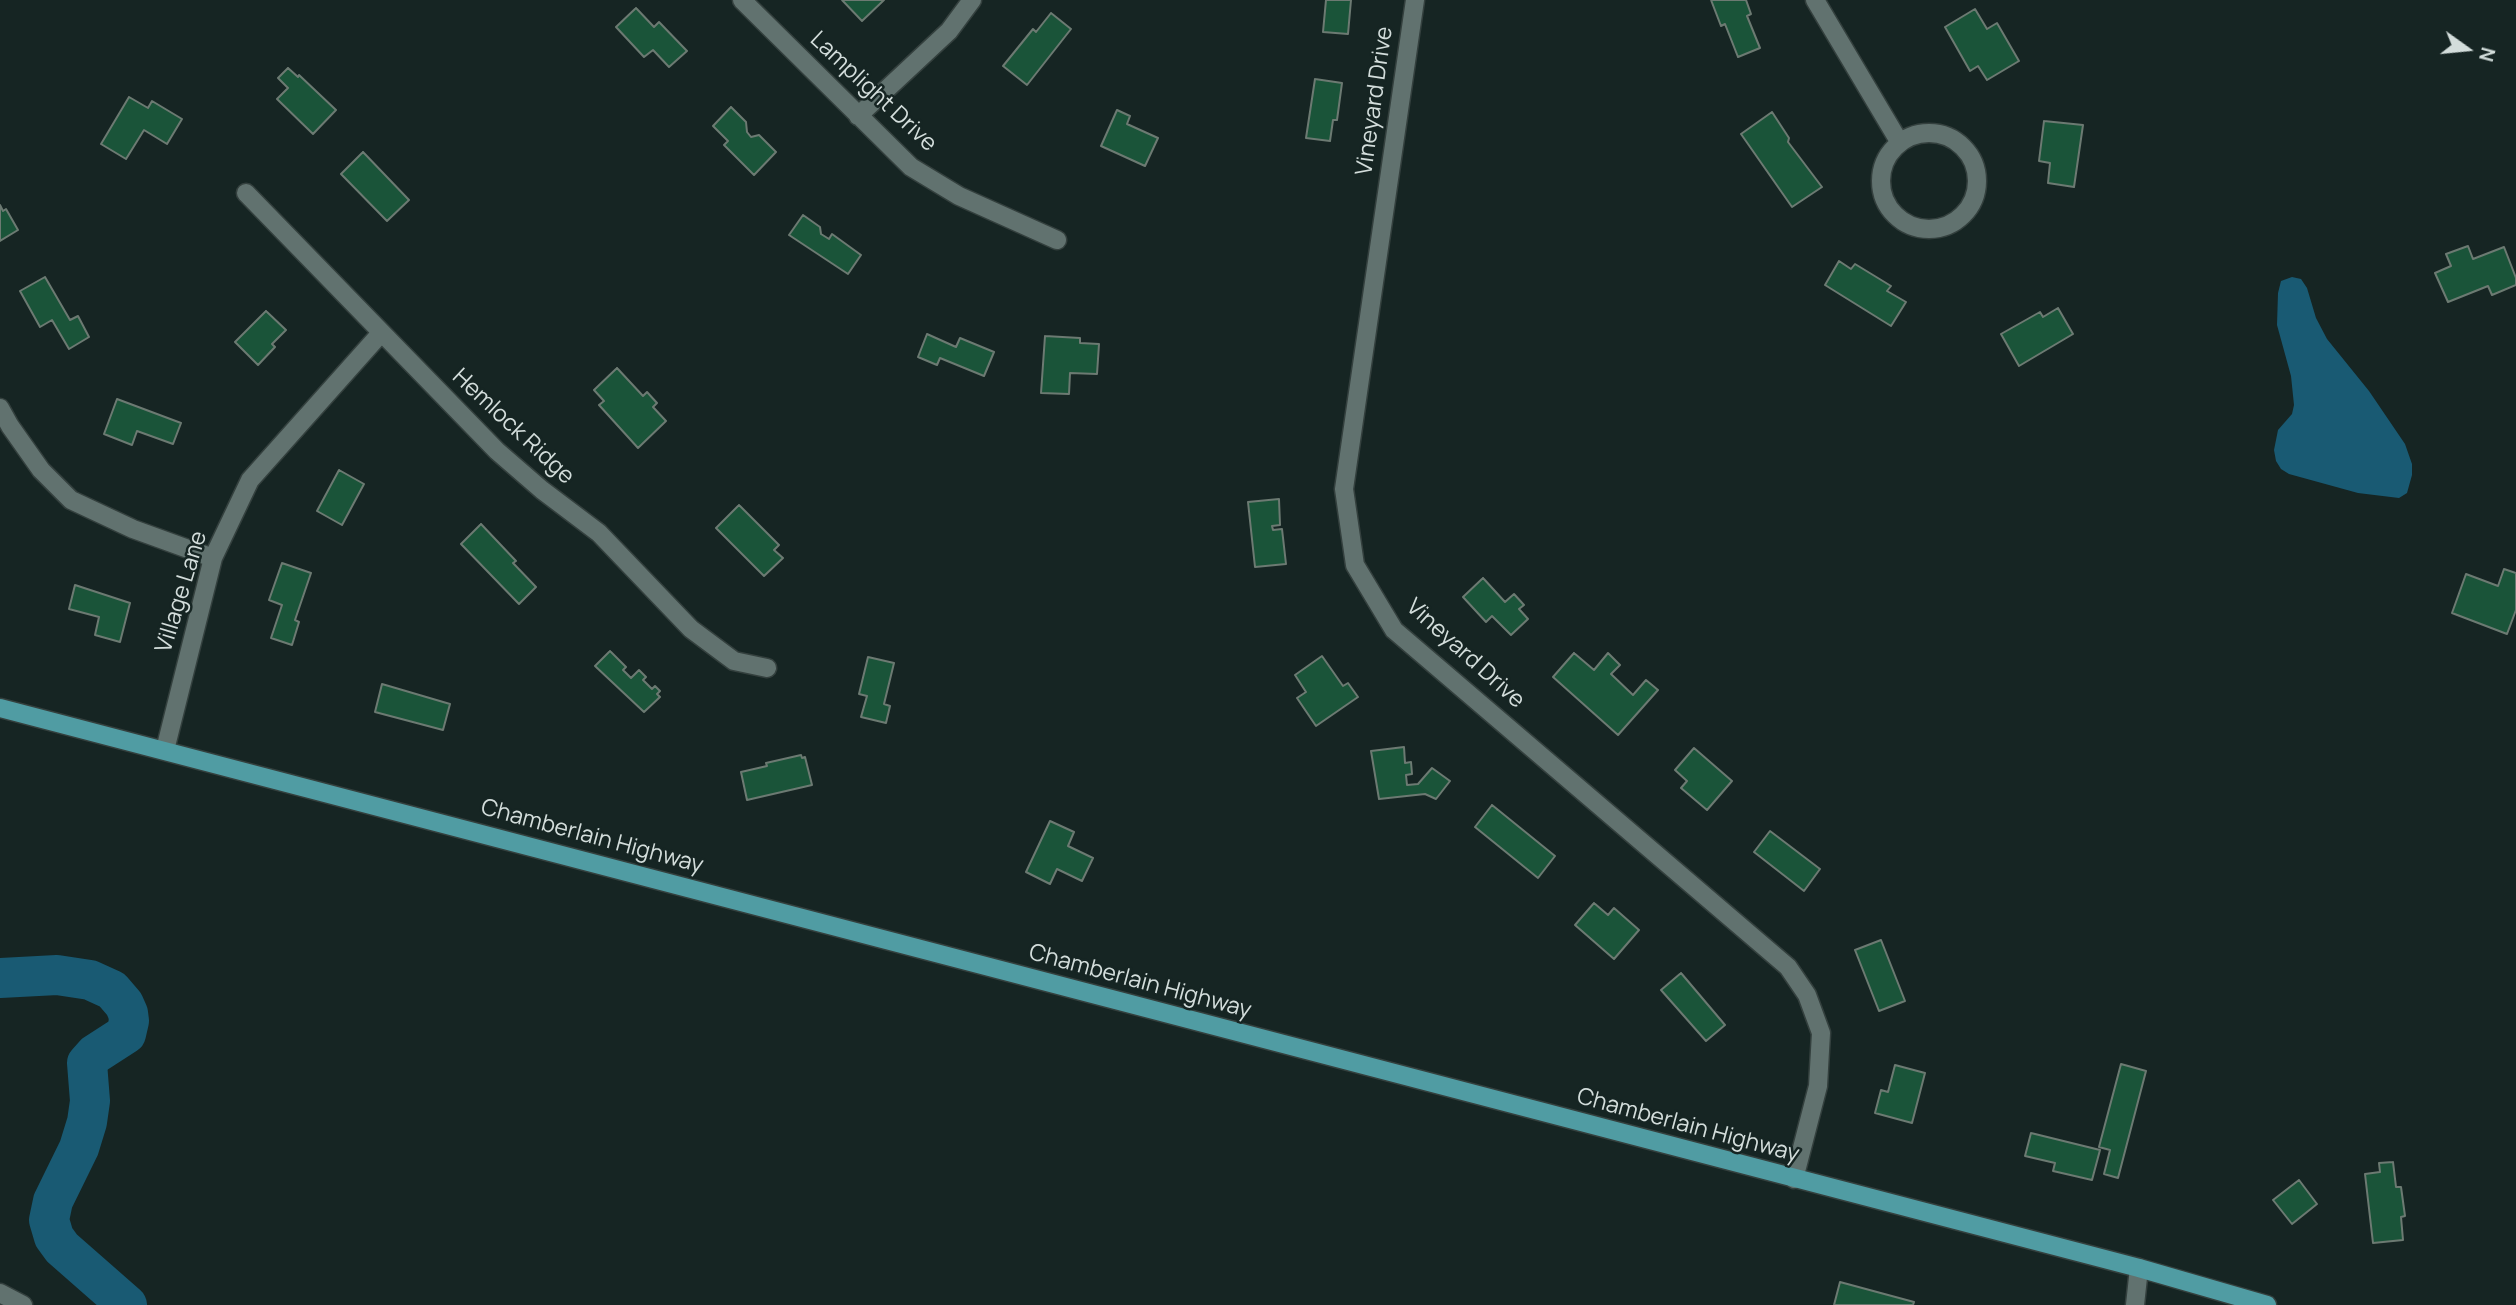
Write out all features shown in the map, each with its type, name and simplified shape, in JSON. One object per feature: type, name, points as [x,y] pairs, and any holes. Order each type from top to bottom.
[{"type":"main road","name":"Chamberlain Highway","points":[[0,708],[2139,1268],[2267,1305]]},
{"type":"street","name":"Lamplight Drive","points":[[742,0],[911,167],[959,196],[1057,240]]},
{"type":"street","points":[[858,116],[948,30],[972,0]]},
{"type":"street","name":"Vineyard Drive","points":[[1415,0],[1344,489],[1355,565],[1394,629],[1788,967],[1807,995],[1821,1033],[1818,1086],[1794,1179]]},
{"type":"street","points":[[1815,0],[1900,143]]},
{"type":"street","points":[[1935,133],[1954,139],[1968,151],[1976,169],[1978,188],[1972,206],[1959,220],[1942,229],[1923,230],[1905,224],[1891,212],[1882,194],[1881,175],[1887,157],[1900,143],[1917,134],[1935,133]]},
{"type":"street","name":"Hemlock Ridge","points":[[246,193],[497,452],[599,533],[691,629],[734,661],[767,668]]},
{"type":"street","name":"Village Lane","points":[[165,750],[213,558],[250,480],[381,333]]},
{"type":"street","points":[[0,408],[41,470],[71,500],[133,529],[213,558]]},
{"type":"street","points":[[2135,1305],[2139,1268]]},
{"type":"street","points":[[0,1293],[23,1305]]},
{"type":"water","points":[[2292,277],[2301,279],[2327,339],[2369,391],[2405,444],[2412,464],[2412,475],[2407,493],[2399,498],[2358,493],[2289,474],[2281,469],[2276,461],[2274,450],[2278,430],[2292,414],[2294,405],[2291,376],[2277,325],[2281,281]]},
{"type":"building","points":[[842,0],[884,0],[862,21]]},
{"type":"building","points":[[1326,0],[1351,0],[1348,34],[1323,32]]},
{"type":"building","points":[[1711,0],[1746,0],[1751,14],[1747,16],[1760,48],[1738,57],[1725,24],[1721,26]]},
{"type":"building","points":[[636,8],[654,27],[659,22],[687,51],[669,67],[653,50],[644,57],[616,27]]},
{"type":"building","points":[[1975,9],[1987,29],[1997,23],[2019,61],[1987,80],[1978,66],[1970,71],[1945,27]]},
{"type":"building","points":[[1051,13],[1071,29],[1027,85],[1003,66],[1033,29],[1036,32]]},
{"type":"building","points":[[288,68],[336,110],[313,134],[277,99],[288,88],[278,78]]},
{"type":"building","points":[[1315,79],[1342,83],[1337,120],[1333,120],[1330,141],[1306,138]]},
{"type":"building","points":[[129,97],[148,108],[152,101],[182,119],[167,144],[144,130],[126,159],[101,144]]},
{"type":"building","points":[[731,107],[746,122],[747,132],[751,137],[759,135],[776,152],[754,175],[724,145],[728,141],[713,126]]},
{"type":"building","points":[[1117,110],[1130,116],[1127,124],[1158,138],[1145,166],[1101,146]]},
{"type":"building","points":[[1772,112],[1789,138],[1788,142],[1822,187],[1792,207],[1741,134]]},
{"type":"building","points":[[2044,121],[2083,125],[2074,187],[2048,183],[2050,163],[2039,161]]},
{"type":"building","points":[[363,152],[409,200],[387,221],[341,174]]},
{"type":"building","points":[[0,205],[3,211],[6,209],[18,230],[0,241]]},
{"type":"building","points":[[803,215],[820,227],[821,234],[829,239],[832,234],[861,255],[848,274],[789,235]]},
{"type":"building","points":[[2468,246],[2473,259],[2504,247],[2516,278],[2516,285],[2492,295],[2488,286],[2448,302],[2435,273],[2451,266],[2446,254]]},
{"type":"building","points":[[1839,261],[1851,269],[1855,264],[1891,286],[1887,291],[1906,302],[1891,326],[1825,285]]},
{"type":"building","points":[[45,277],[70,320],[78,316],[89,337],[69,349],[52,320],[40,327],[20,291]]},
{"type":"building","points":[[2058,308],[2073,334],[2019,366],[2001,334],[2040,312],[2043,317]]},
{"type":"building","points":[[266,311],[286,330],[272,344],[275,347],[258,365],[235,342]]},
{"type":"building","points":[[927,334],[956,347],[960,338],[994,352],[984,376],[940,358],[937,365],[918,357]]},
{"type":"building","points":[[1045,336],[1080,338],[1080,343],[1099,344],[1097,374],[1070,373],[1069,394],[1041,393]]},
{"type":"building","points":[[617,368],[643,396],[647,392],[657,403],[653,407],[666,421],[638,448],[599,405],[604,401],[594,390]]},
{"type":"building","points":[[117,399],[181,423],[173,444],[137,431],[132,445],[104,434]]},
{"type":"building","points":[[339,470],[364,484],[342,525],[317,511]]},
{"type":"building","points":[[1279,499],[1280,525],[1272,526],[1273,530],[1282,529],[1286,564],[1255,567],[1248,502]]},
{"type":"building","points":[[739,505],[779,545],[774,550],[783,558],[764,576],[716,528]]},
{"type":"building","points":[[481,524],[536,587],[519,604],[461,544]]},
{"type":"building","points":[[282,563],[311,573],[295,620],[299,622],[292,645],[271,638],[282,605],[269,600]]},
{"type":"building","points":[[2504,569],[2516,573],[2516,610],[2507,634],[2452,613],[2466,574],[2498,586]]},
{"type":"building","points":[[1483,578],[1505,602],[1514,594],[1524,605],[1519,609],[1528,619],[1511,635],[1492,616],[1486,622],[1463,597]]},
{"type":"building","points":[[75,585],[130,603],[120,642],[95,635],[99,617],[69,609]]},
{"type":"building","points":[[610,651],[626,667],[623,670],[631,678],[639,670],[646,677],[643,680],[652,689],[655,686],[660,691],[657,694],[660,697],[644,712],[595,666]]},
{"type":"building","points":[[1574,653],[1594,670],[1608,653],[1620,665],[1611,674],[1633,695],[1646,680],[1658,690],[1618,735],[1553,677]]},
{"type":"building","points":[[1322,656],[1343,686],[1348,683],[1358,697],[1316,726],[1297,698],[1306,692],[1295,675]]},
{"type":"building","points":[[868,657],[894,663],[884,704],[890,706],[886,723],[861,717],[867,696],[859,694]]},
{"type":"building","points":[[382,684],[450,704],[443,730],[375,712]]},
{"type":"building","points":[[1404,747],[1405,763],[1411,762],[1412,774],[1406,775],[1407,785],[1418,784],[1432,768],[1450,781],[1436,799],[1425,794],[1379,799],[1371,751]]},
{"type":"building","points":[[1694,748],[1732,781],[1707,810],[1681,788],[1687,781],[1675,770]]},
{"type":"building","points":[[801,755],[802,758],[805,757],[812,785],[747,800],[741,772]]},
{"type":"building","points":[[1492,805],[1555,856],[1538,878],[1475,827]]},
{"type":"building","points":[[1050,821],[1074,832],[1068,846],[1093,858],[1082,881],[1057,869],[1050,884],[1026,872]]},
{"type":"building","points":[[1770,831],[1820,869],[1804,891],[1754,852]]},
{"type":"building","points":[[1594,903],[1608,915],[1614,908],[1639,930],[1614,959],[1575,925]]},
{"type":"building","points":[[1881,940],[1905,1001],[1879,1011],[1855,950]]},
{"type":"building","points":[[1681,973],[1725,1025],[1706,1041],[1661,990]]},
{"type":"building","points":[[2121,1064],[2146,1071],[2118,1178],[2104,1174],[2110,1150],[2099,1147]]},
{"type":"building","points":[[1895,1065],[1925,1073],[1912,1123],[1875,1113],[1881,1090],[1888,1092]]},
{"type":"building","points":[[2031,1133],[2100,1150],[2092,1180],[2053,1171],[2055,1163],[2025,1156]]},
{"type":"building","points":[[2393,1162],[2396,1187],[2401,1187],[2405,1216],[2401,1217],[2403,1240],[2373,1243],[2365,1174],[2380,1172],[2379,1163]]},
{"type":"building","points":[[2299,1180],[2317,1204],[2292,1224],[2273,1200]]},
{"type":"building","points":[[1840,1282],[1914,1302],[1913,1305],[1834,1305]]},
{"type":"waterway","points":[[0,978],[57,975],[90,980],[112,990],[128,1013],[126,1034],[95,1054],[87,1063],[90,1101],[87,1122],[79,1148],[53,1201],[49,1220],[54,1237],[62,1248],[127,1305]]}]
